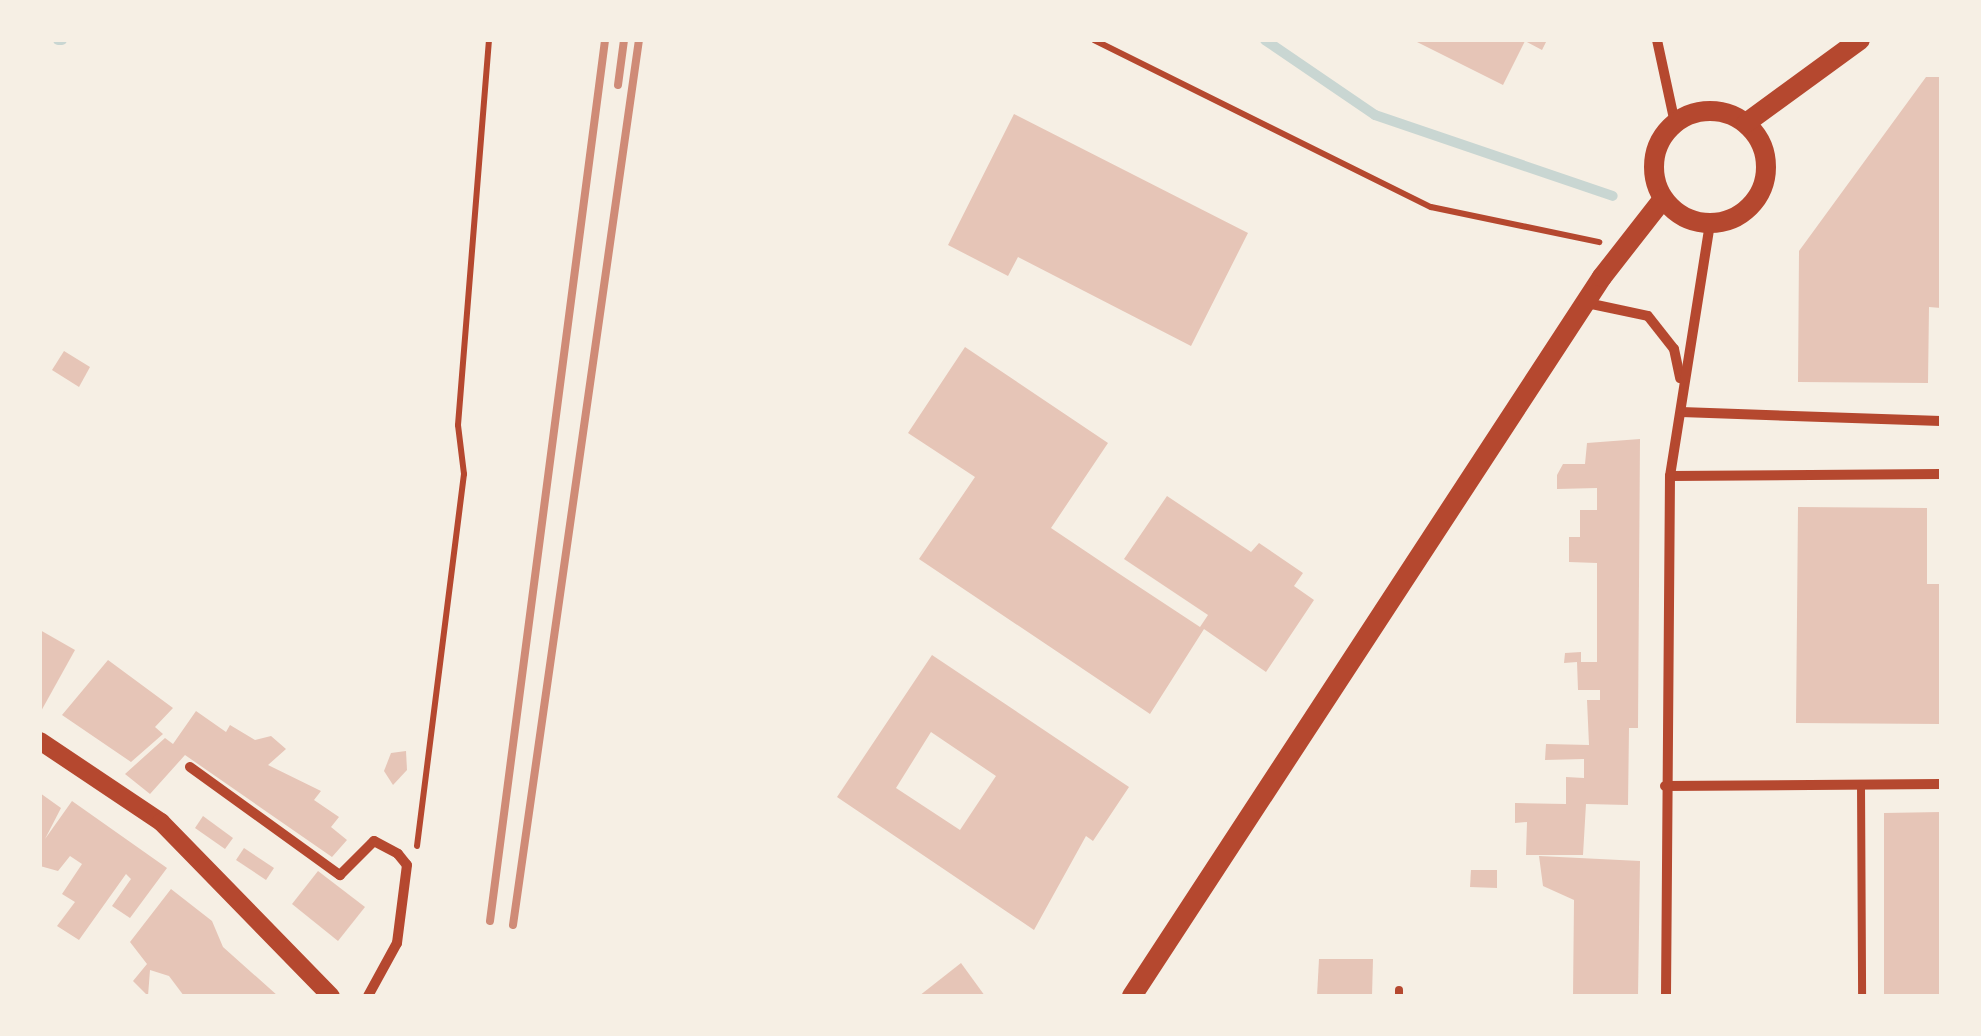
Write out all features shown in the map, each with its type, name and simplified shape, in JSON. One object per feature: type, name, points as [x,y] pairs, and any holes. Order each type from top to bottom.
[{"type":"main road","points":[[1746,123],[1860,40]]},
{"type":"main road","points":[[1710,110],[1746,123],[1762,146],[1762,186],[1747,212],[1710,224],[1663,199],[1654,158],[1674,123],[1710,110]]},
{"type":"main road","points":[[1132,996],[1587,303],[1663,199]]},
{"type":"street","points":[[1657,40],[1674,123]]},
{"type":"street","points":[[1666,996],[1670,476],[1710,224]]},
{"type":"street","points":[[1587,303],[1648,316],[1674,349],[1682,389]]},
{"type":"street","points":[[1681,412],[1941,422]]},
{"type":"street","points":[[1670,476],[1941,474]]},
{"type":"street","points":[[40,741],[161,822],[332,996]]},
{"type":"street","points":[[190,767],[340,876],[374,842],[398,854],[407,866],[397,943],[368,996]]},
{"type":"street","points":[[1665,786],[1941,784]]},
{"type":"lane","points":[[1862,784],[1862,996]]},
{"type":"path","points":[[414,864],[464,474],[458,425],[490,40]]},
{"type":"path","points":[[1094,40],[1431,208],[1626,245]]},
{"type":"building","points":[[1413,40],[1547,40],[1542,50],[1525,41],[1503,85]]},
{"type":"building","points":[[1926,77],[1941,77],[1941,308],[1929,307],[1928,383],[1798,382],[1799,251]]},
{"type":"building","points":[[1014,114],[1248,233],[1191,346],[1018,257],[1008,276],[948,245]]},
{"type":"building","points":[[965,347],[1108,443],[1051,528],[1118,573],[1200,627],[1208,615],[1124,559],[1167,496],[1251,552],[1259,543],[1303,573],[1294,586],[1314,600],[1266,672],[1204,629],[1150,714],[919,559],[975,477],[908,433]]},
{"type":"building","points":[[64,351],[90,367],[79,387],[52,370]]},
{"type":"building","points":[[1640,439],[1638,728],[1629,728],[1628,805],[1586,804],[1583,855],[1526,855],[1527,822],[1515,823],[1515,803],[1566,804],[1566,777],[1584,778],[1584,759],[1545,760],[1546,744],[1589,745],[1587,700],[1600,700],[1600,690],[1578,690],[1577,662],[1564,663],[1565,653],[1581,652],[1581,662],[1597,662],[1597,563],[1569,562],[1569,537],[1580,537],[1580,510],[1597,510],[1597,488],[1557,489],[1557,475],[1563,464],[1585,464],[1587,443]]},
{"type":"building","points":[[1798,507],[1927,508],[1927,584],[1941,584],[1941,724],[1796,723]]},
{"type":"building","points":[[40,630],[75,650],[40,713]]},
{"type":"building","points":[[932,655],[1129,787],[1093,841],[1086,836],[1034,930],[837,797]],"holes":[[[931,732],[996,776],[960,830],[896,788]]]},
{"type":"building","points":[[108,660],[173,708],[155,727],[163,734],[131,762],[62,715]]},
{"type":"building","points":[[196,711],[226,732],[230,725],[255,740],[271,736],[286,749],[268,765],[321,791],[314,800],[339,817],[331,827],[347,840],[332,857],[185,755],[150,794],[125,774],[165,738],[173,744]]},
{"type":"building","points":[[406,751],[407,770],[393,785],[384,771],[391,753]]},
{"type":"building","points":[[40,793],[61,808],[45,839],[72,801],[167,868],[130,918],[112,906],[131,879],[126,874],[79,940],[57,926],[75,902],[62,894],[82,864],[70,856],[58,871],[40,866]]},
{"type":"building","points":[[1941,812],[1941,996],[1884,996],[1884,813]]},
{"type":"building","points":[[203,816],[233,838],[225,849],[195,828]]},
{"type":"building","points":[[244,848],[274,868],[266,880],[236,860]]},
{"type":"building","points":[[1539,856],[1640,861],[1638,996],[1573,996],[1574,900],[1543,886]]},
{"type":"building","points":[[1471,870],[1497,870],[1497,888],[1470,887]]},
{"type":"building","points":[[318,871],[365,907],[338,941],[292,904]]},
{"type":"building","points":[[171,889],[212,921],[223,947],[278,996],[184,996],[169,976],[150,970],[148,996],[133,981],[147,964],[130,942]]},
{"type":"building","points":[[1319,959],[1373,959],[1372,996],[1317,996]]},
{"type":"building","points":[[961,963],[985,996],[919,996]]},
{"type":"waterway","points":[[1265,40],[1375,115],[1613,196]]},
{"type":"railway","points":[[490,921],[605,40]]},
{"type":"railway","points":[[618,85],[624,40]]},
{"type":"railway","points":[[513,925],[639,40]]}]
